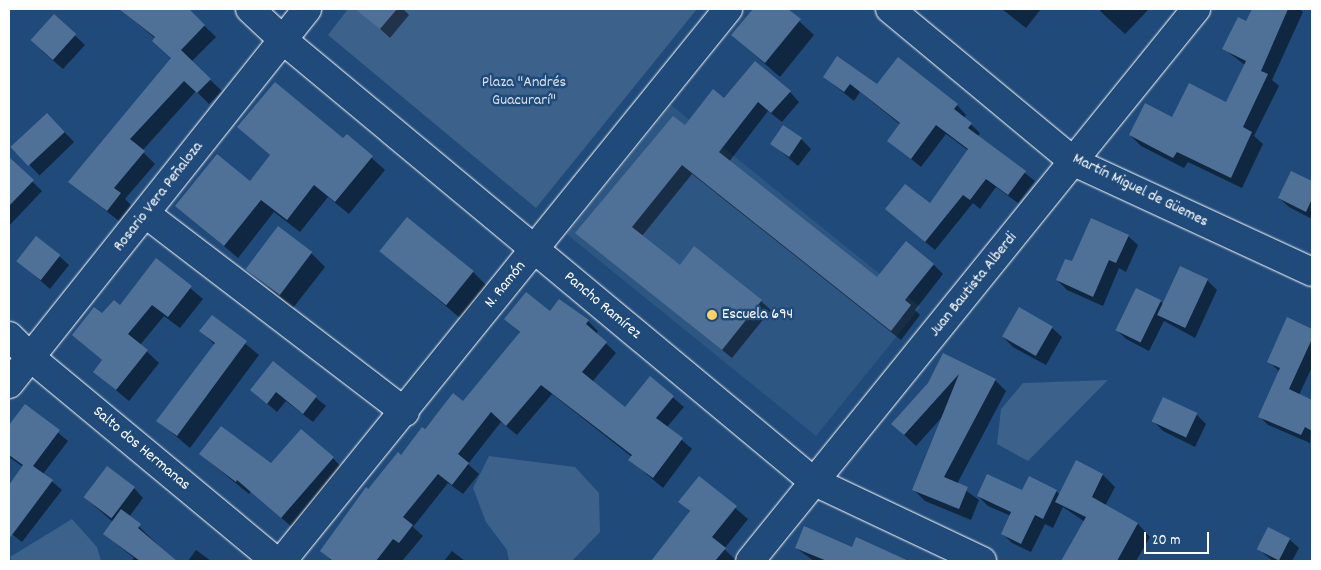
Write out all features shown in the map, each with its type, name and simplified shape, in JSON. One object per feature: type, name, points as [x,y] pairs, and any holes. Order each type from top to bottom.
[{"type":"street","name":"Pancho Ramírez","points":[[250,9],[283,40],[813,481],[982,561]]},
{"type":"street","name":"Rosario Vera Peñaloza","points":[[9,384],[307,9]]},
{"type":"street","name":"N. Ramón","points":[[282,561],[405,412],[728,9]]},
{"type":"street","name":"Martín Miguel de Güemes","points":[[890,9],[1074,162],[1312,272]]},
{"type":"street","name":"Juan Bautista Alberdi","points":[[750,561],[1196,9]]},
{"type":"street","points":[[146,214],[405,412]]},
{"type":"street","name":"Salto dos Hermanas","points":[[9,336],[30,357],[276,561]]},
{"type":"shaded area","points":[[671,105],[920,307],[816,436],[567,234]]},
{"type":"green space","name":"Plaza \"Andrés Guacurarí\"","points":[[348,9],[697,9],[536,208],[328,35]]},
{"type":"green space","points":[[1108,380],[1028,461],[997,444],[1001,409],[1023,383]]},
{"type":"green space","points":[[489,456],[575,467],[599,493],[600,532],[572,561],[509,561],[507,550],[486,522],[473,488]]},
{"type":"green space","points":[[72,519],[97,547],[101,561],[12,561],[10,557]]},
{"type":"building","points":[[119,9],[189,9],[205,25],[181,50],[211,79],[197,93],[184,81],[130,139],[145,151],[114,188],[121,193],[107,211],[68,182],[171,58],[152,41],[155,37]]},
{"type":"building","points":[[355,9],[397,9],[380,29]]},
{"type":"building","points":[[753,9],[788,9],[801,19],[765,63],[731,35]]},
{"type":"building","points":[[1252,9],[1288,9],[1261,71],[1268,74],[1243,127],[1252,132],[1231,178],[1177,152],[1173,158],[1129,135],[1145,103],[1172,117],[1189,83],[1226,102],[1246,61],[1222,49],[1238,17],[1246,21]]},
{"type":"building","points":[[54,14],[76,34],[53,60],[31,40]]},
{"type":"building","points":[[837,56],[877,84],[898,57],[958,104],[954,109],[972,123],[968,128],[1026,171],[1008,195],[986,179],[970,200],[963,195],[925,242],[885,209],[905,184],[930,203],[968,149],[936,125],[911,159],[887,141],[900,123],[850,84],[844,92],[823,77]]},
{"type":"building","points":[[755,61],[791,91],[771,113],[758,102],[719,152],[877,277],[906,241],[934,264],[905,300],[911,305],[891,331],[682,165],[632,227],[680,265],[694,246],[762,300],[722,350],[575,233],[673,116],[685,125],[713,89],[724,98]]},
{"type":"building","points":[[275,82],[343,138],[347,134],[373,156],[335,202],[314,185],[287,220],[261,200],[224,246],[175,206],[217,154],[250,181],[270,155],[237,127]]},
{"type":"building","points":[[47,113],[65,132],[28,166],[10,147]]},
{"type":"building","points":[[783,125],[802,138],[789,157],[770,144]]},
{"type":"building","points":[[9,157],[34,180],[9,206]]},
{"type":"building","points":[[1291,171],[1312,181],[1312,199],[1306,212],[1278,198]]},
{"type":"building","points":[[407,217],[474,271],[446,305],[379,251]]},
{"type":"building","points":[[1091,218],[1129,235],[1116,263],[1109,260],[1093,297],[1056,280],[1065,259],[1072,261]]},
{"type":"building","points":[[278,226],[312,252],[280,295],[246,269]]},
{"type":"building","points":[[36,236],[60,255],[41,280],[16,261]]},
{"type":"building","points":[[156,258],[192,286],[168,317],[152,305],[128,334],[148,350],[116,390],[93,372],[102,360],[72,335],[94,307],[102,313],[114,300],[120,305]]},
{"type":"building","points":[[1180,266],[1208,279],[1185,328],[1157,315]]},
{"type":"building","points":[[1136,288],[1161,300],[1141,343],[1115,330]]},
{"type":"building","points":[[526,292],[550,311],[559,299],[589,320],[586,324],[607,342],[582,372],[625,407],[650,376],[674,396],[656,418],[683,438],[653,478],[628,460],[632,455],[541,385],[506,426],[491,412],[458,454],[469,463],[452,485],[438,474],[403,517],[413,525],[399,543],[393,539],[376,561],[333,561],[320,551],[366,487],[368,489],[398,452],[401,455],[422,427],[425,429],[453,393],[463,401],[520,332],[504,319]]},
{"type":"building","points":[[1019,307],[1053,326],[1036,356],[1002,336]]},
{"type":"building","points":[[212,315],[247,341],[177,436],[156,421],[215,343],[199,331]]},
{"type":"building","points":[[1287,317],[1312,329],[1312,339],[1289,389],[1312,400],[1312,431],[1305,427],[1301,435],[1258,417],[1280,368],[1267,362]]},
{"type":"building","points":[[943,353],[996,379],[944,477],[968,487],[959,509],[912,490],[959,374],[904,435],[891,424],[928,383]]},
{"type":"building","points":[[273,361],[317,396],[303,414],[276,392],[267,404],[250,390]]},
{"type":"building","points":[[1163,397],[1197,413],[1186,438],[1152,421]]},
{"type":"building","points":[[25,404],[60,430],[33,466],[53,480],[9,539],[9,485],[23,465],[9,455],[9,425]]},
{"type":"building","points":[[221,426],[271,463],[301,429],[334,457],[281,518],[237,480],[236,482],[199,454]]},
{"type":"building","points":[[1076,460],[1103,474],[1092,497],[1138,523],[1117,561],[1061,561],[1086,517],[1055,502]]},
{"type":"building","points":[[107,466],[135,487],[111,518],[84,497]]},
{"type":"building","points":[[987,474],[1022,490],[1029,476],[1057,490],[1043,519],[1035,515],[1021,544],[1001,534],[1011,512],[977,496]]},
{"type":"building","points":[[699,476],[737,506],[712,537],[726,548],[715,561],[651,561],[690,511],[678,502]]},
{"type":"building","points":[[121,509],[141,524],[138,528],[177,561],[140,561],[103,534]]},
{"type":"building","points":[[804,526],[852,547],[856,537],[909,561],[827,561],[795,548]]},
{"type":"building","points":[[1268,527],[1290,538],[1279,561],[1257,549]]},
{"type":"place","name":"Escuela 694","points":[[712,315]]}]
